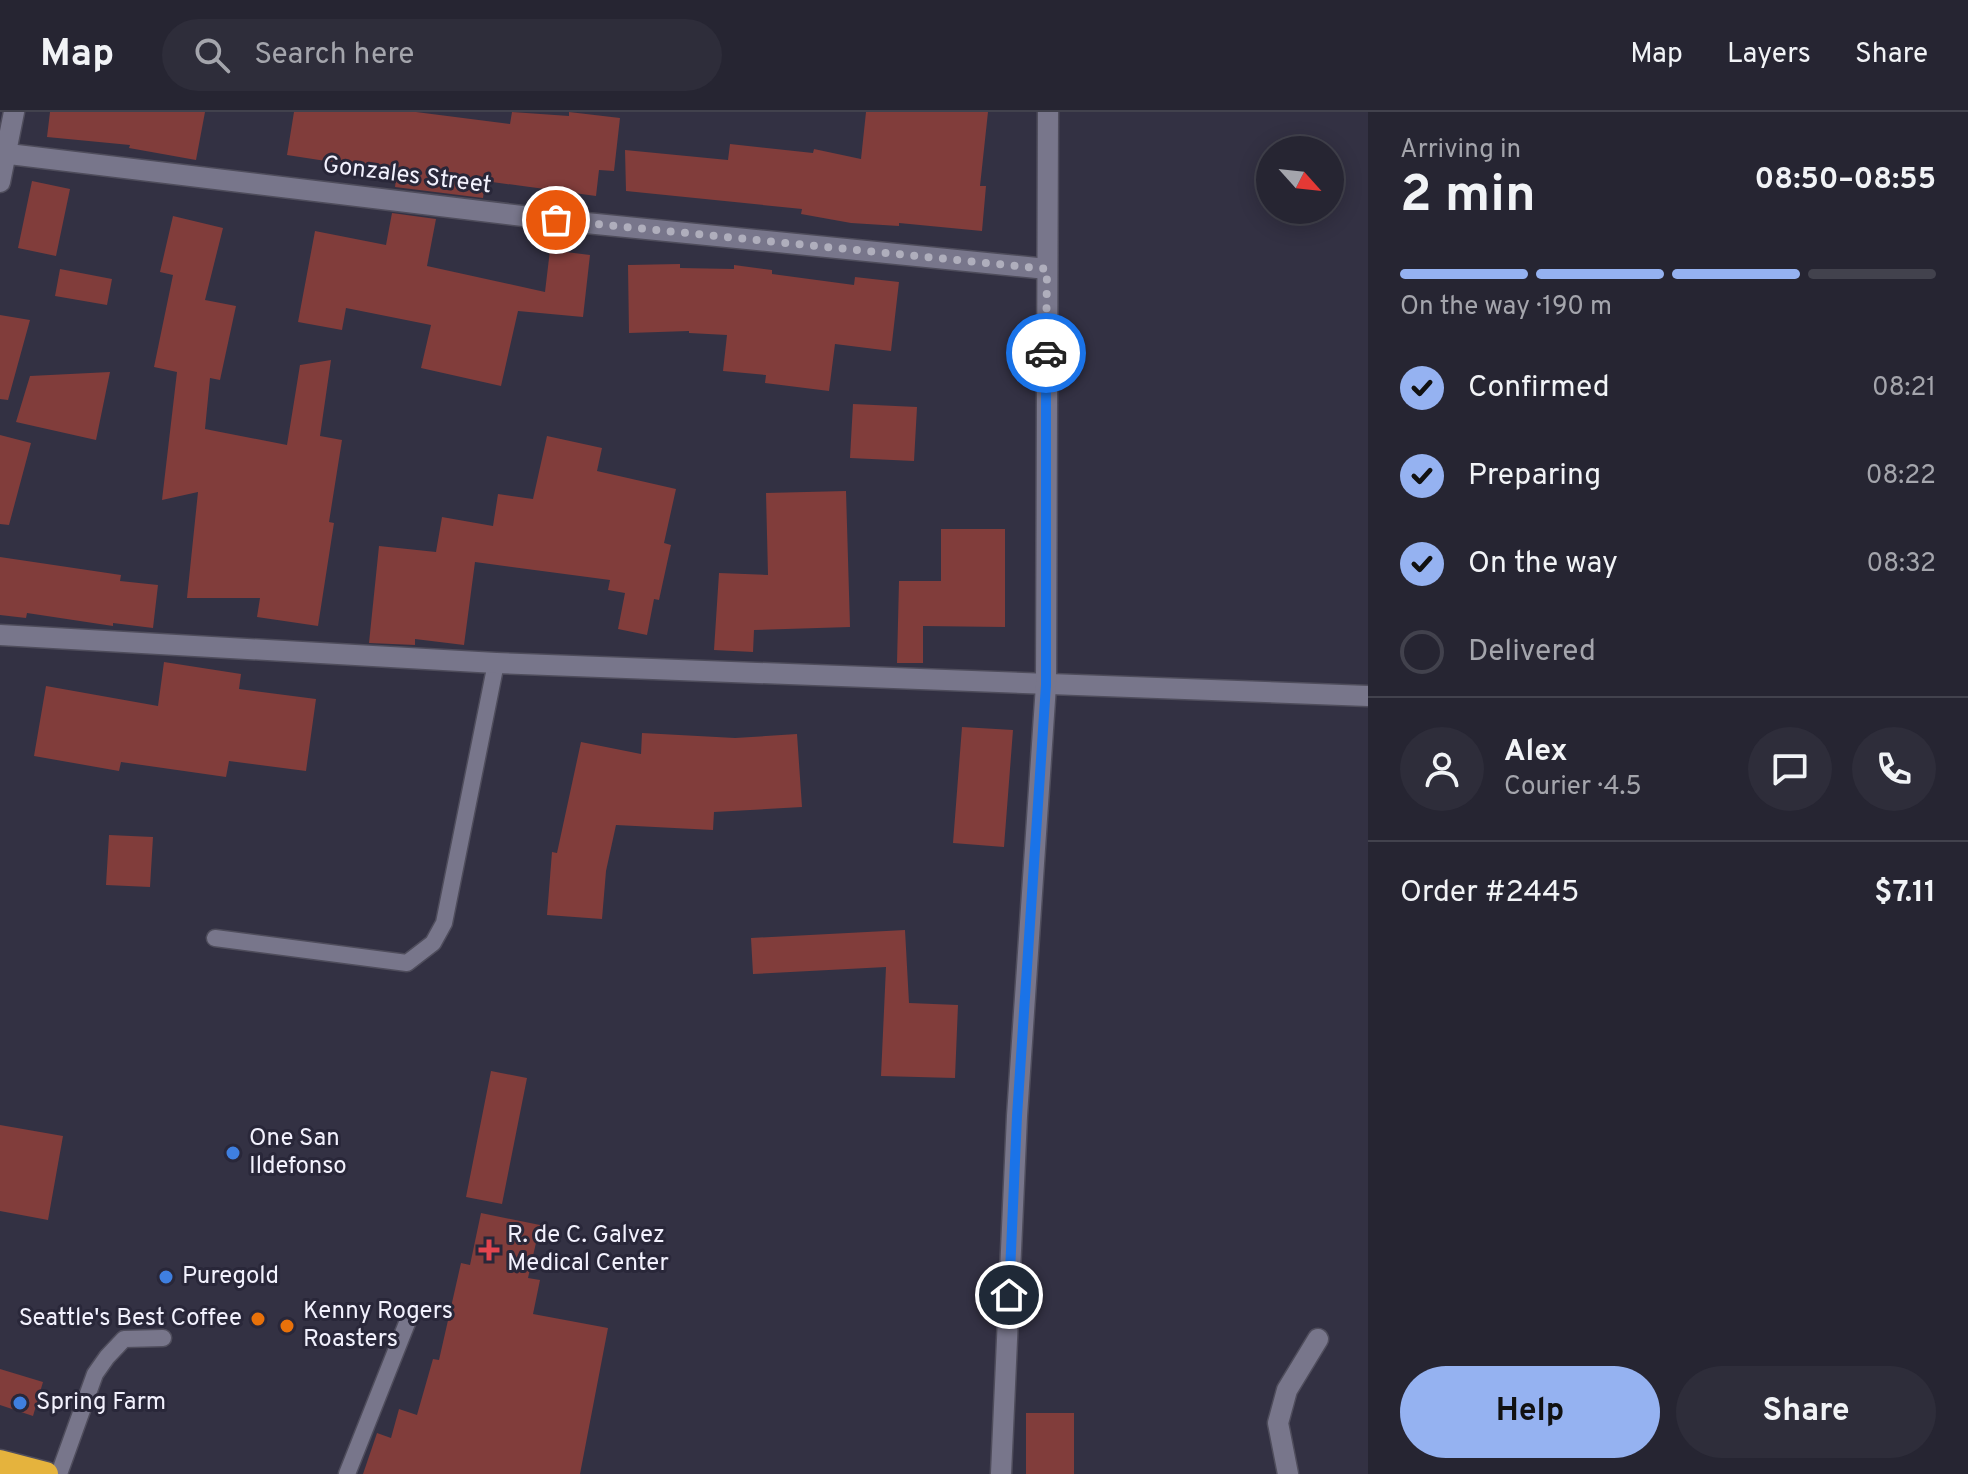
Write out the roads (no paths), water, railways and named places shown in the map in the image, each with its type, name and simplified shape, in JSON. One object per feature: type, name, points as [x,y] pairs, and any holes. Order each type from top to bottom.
[{"type":"highway","points":[[0,1462],[46,1474]]},
{"type":"street","points":[[0,182],[3,153],[14,112]]},
{"type":"street","points":[[1001,1474],[1017,1116],[1046,685],[1048,112]]},
{"type":"street","name":"Gonzales Street","points":[[3,153],[556,220],[1047,269]]},
{"type":"street","points":[[0,635],[496,663],[1368,696]]},
{"type":"street","points":[[1288,1474],[1278,1423],[1287,1390],[1318,1339]]},
{"type":"lane","points":[[215,938],[407,963],[433,943],[444,923],[496,663]]},
{"type":"lane","points":[[347,1474],[409,1318]]},
{"type":"lane","points":[[59,1474],[95,1374],[107,1357],[124,1339],[163,1338]]},
{"type":"place","name":"One San Ildefonso","points":[[233,1153]]},
{"type":"place","name":"R. de C. Galvez Medical Center","points":[[489,1250]]},
{"type":"place","name":"Puregold","points":[[166,1277]]},
{"type":"place","name":"Seattle's Best Coffee","points":[[258,1319]]},
{"type":"place","name":"Kenny Rogers Roasters","points":[[287,1326]]},
{"type":"place","name":"Spring Farm","points":[[20,1403]]}]
